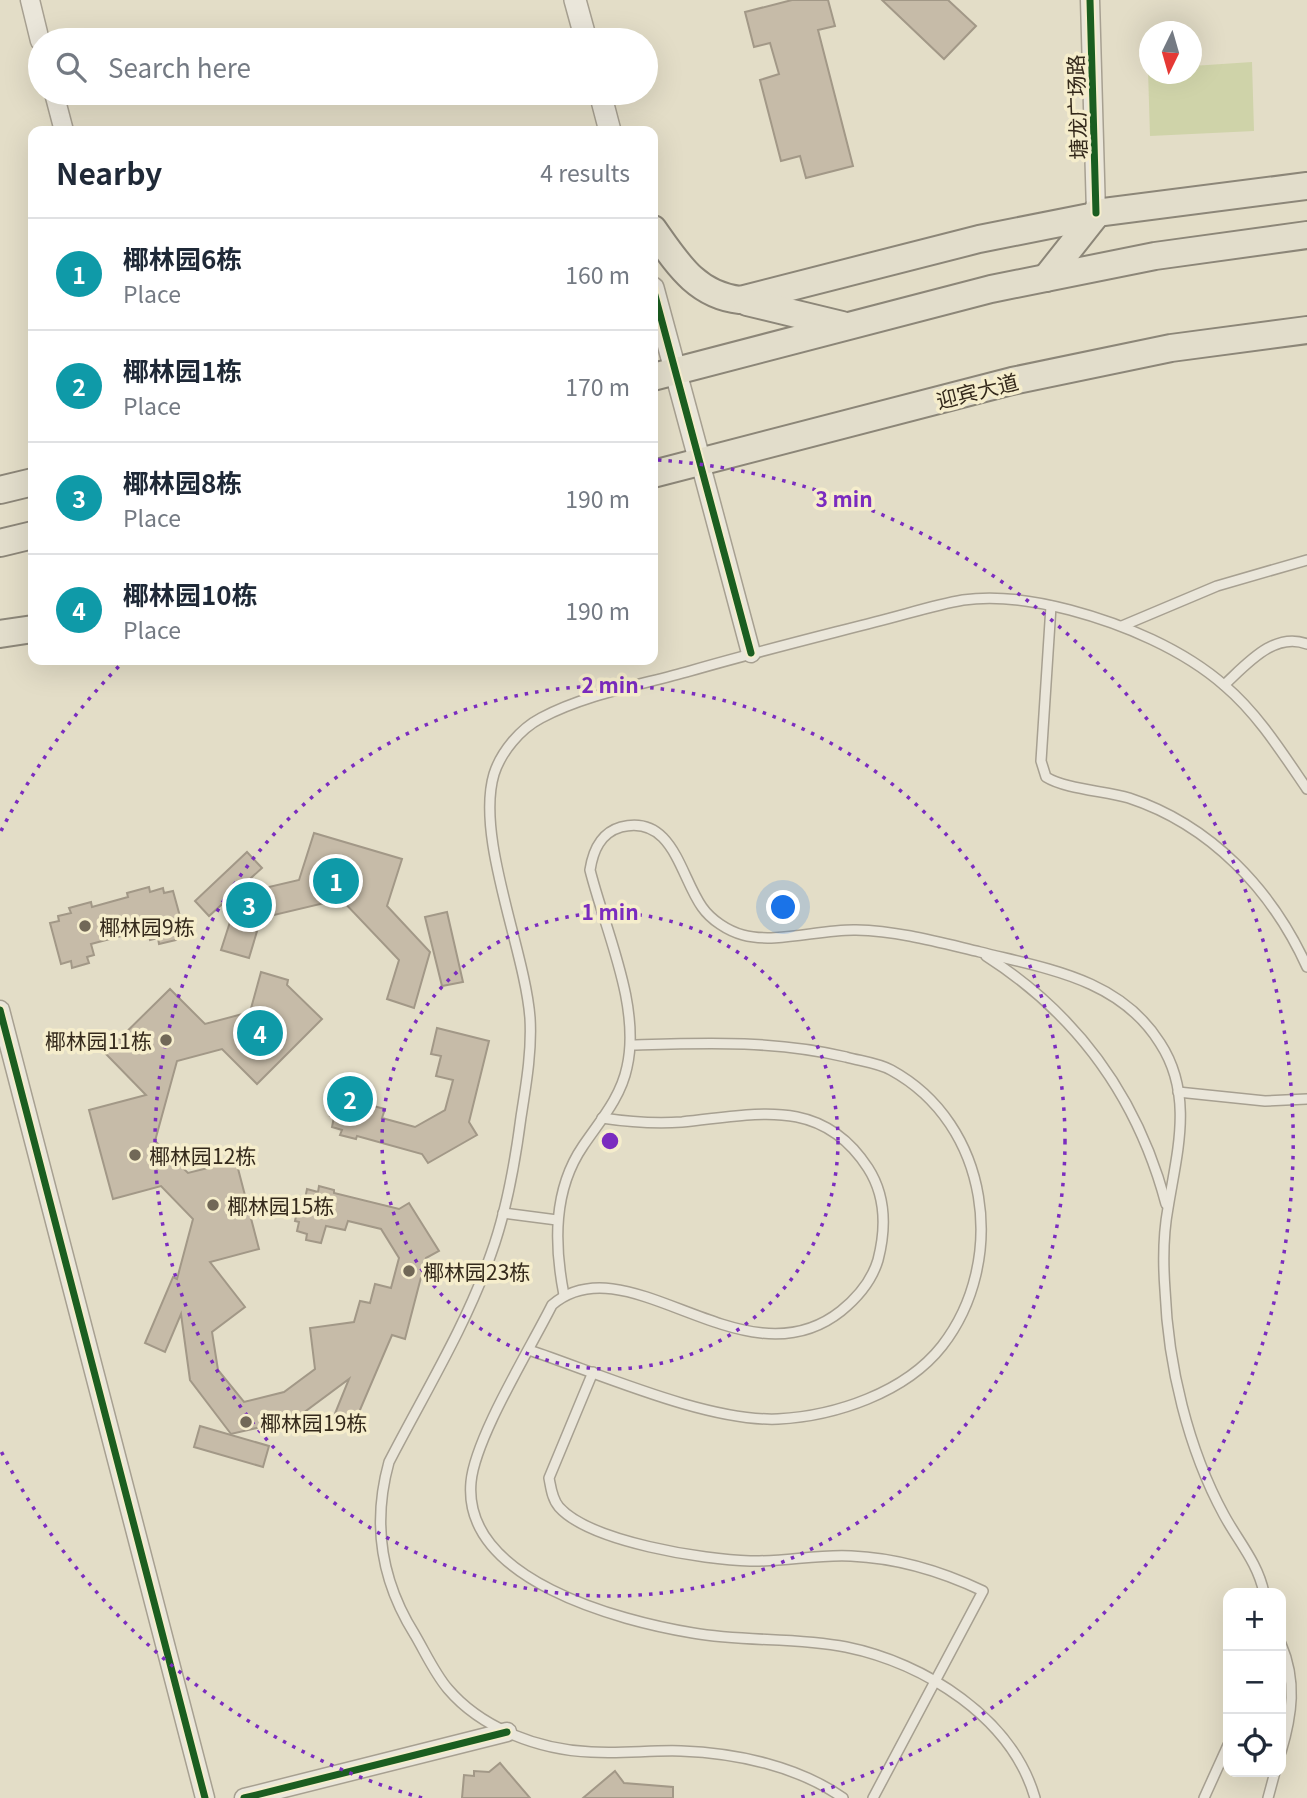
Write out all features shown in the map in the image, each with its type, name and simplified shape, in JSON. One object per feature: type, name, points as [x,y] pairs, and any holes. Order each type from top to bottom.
[{"type":"main road","points":[[740,300],[979,239],[1096,214],[1307,186]]},
{"type":"main road","points":[[1045,278],[1096,214]]},
{"type":"main road","points":[[664,374],[1045,278],[1155,256],[1307,235]]},
{"type":"main road","points":[[658,236],[699,287],[721,298],[740,300],[847,327]]},
{"type":"main road","name":"迎宾大道","points":[[658,473],[1012,381],[1171,348],[1307,330]]},
{"type":"main road","points":[[0,490],[28,483]]},
{"type":"main road","points":[[0,543],[28,536]]},
{"type":"main road","points":[[0,634],[28,630]]},
{"type":"street","points":[[30,0],[37,28]]},
{"type":"street","points":[[575,0],[583,28]]},
{"type":"street","name":"塘龙广场路","points":[[1090,0],[1096,214]]},
{"type":"street","points":[[57,105],[63,126]]},
{"type":"street","points":[[603,105],[609,126]]},
{"type":"street","points":[[658,327],[664,374],[700,461],[751,653]]},
{"type":"street","points":[[0,1010],[205,1798]]},
{"type":"street","points":[[254,1797],[507,1732]]},
{"type":"lane","points":[[1122,626],[1217,586],[1307,560]]},
{"type":"lane","points":[[843,1798],[793,1772],[720,1754],[673,1751],[591,1752],[545,1746],[507,1732],[476,1714],[448,1689],[400,1611],[385,1571],[379,1531],[380,1493],[389,1462],[477,1293],[493,1251],[516,1155],[529,1065],[530,1021],[526,984],[493,843],[490,803],[494,773],[512,741],[536,720],[568,705],[751,653],[964,600],[1004,598],[1051,606],[1122,626],[1175,653],[1224,685],[1263,727],[1307,789]]},
{"type":"lane","points":[[1051,606],[1041,761],[1046,778],[1054,782],[1103,790],[1142,803],[1179,821],[1213,843],[1244,871],[1271,902],[1293,936],[1307,967]]},
{"type":"lane","points":[[1224,685],[1261,651],[1280,642],[1307,645]]},
{"type":"lane","points":[[564,1295],[557,1258],[557,1220],[565,1183],[581,1149],[617,1095],[627,1069],[631,1045],[630,1014],[590,870],[592,854],[601,839],[614,829],[631,825],[647,827],[662,835],[702,908],[720,924],[742,935],[766,938],[821,931],[885,932],[937,940],[1096,985],[1122,1000],[1144,1021],[1162,1045],[1178,1092],[1181,1132],[1168,1209],[1165,1291],[1171,1349],[1183,1406],[1201,1462],[1224,1515],[1247,1549],[1262,1588]]},
{"type":"lane","points":[[978,952],[1038,993],[1089,1046],[1123,1096],[1145,1139],[1168,1209]]},
{"type":"lane","points":[[529,1350],[702,1409],[738,1417],[775,1419],[812,1416],[848,1406],[882,1392],[914,1372],[941,1347],[963,1314],[977,1276],[983,1237],[980,1197],[969,1159],[950,1124],[923,1094],[891,1070],[793,1047],[725,1042],[631,1045]]},
{"type":"lane","points":[[1178,1092],[1265,1101],[1307,1099]]},
{"type":"lane","points":[[603,1118],[680,1122],[754,1112],[802,1117],[823,1125],[851,1146],[872,1175],[882,1208],[883,1242],[877,1265],[851,1303],[822,1323],[789,1334],[743,1332],[647,1298],[594,1287],[564,1295],[552,1305],[476,1456],[471,1484],[478,1522],[486,1539],[505,1561],[560,1592],[625,1617],[727,1638],[797,1641],[847,1647],[895,1661],[935,1681],[980,1713],[1014,1749],[1028,1773],[1035,1798]]},
{"type":"lane","points":[[503,1213],[557,1220]]},
{"type":"lane","points":[[593,1372],[549,1478],[557,1505],[568,1515],[622,1539],[665,1551],[709,1559],[753,1561],[850,1555],[901,1561],[951,1576],[983,1591],[873,1798]]},
{"type":"lane","points":[[1283,1651],[1292,1688],[1286,1731]]},
{"type":"lane","points":[[1204,1798],[1223,1756]]},
{"type":"lane","points":[[1268,1798],[1274,1777]]},
{"type":"green space","points":[[1252,62],[1254,131],[1150,136],[1148,84],[1202,84],[1202,65]]},
{"type":"building","points":[[792,0],[828,0],[835,26],[818,30],[853,166],[806,178],[800,156],[781,161],[760,80],[779,74],[770,43],[754,47],[745,12]]},
{"type":"building","points":[[882,0],[948,0],[976,26],[944,59]]},
{"type":"building","points":[[314,833],[402,859],[387,906],[430,952],[414,1008],[387,999],[399,960],[341,899],[261,918],[249,958],[221,950],[239,894],[299,880]]},
{"type":"building","points":[[247,852],[262,868],[209,916],[195,901]]},
{"type":"building","name":"椰林园9栋","points":[[149,887],[150,892],[163,888],[164,893],[173,891],[184,931],[174,933],[176,940],[159,944],[158,938],[150,940],[148,929],[91,944],[94,955],[87,957],[89,963],[72,968],[71,961],[61,964],[50,923],[59,921],[58,916],[71,913],[69,908],[91,902],[92,907],[128,897],[127,893]]},
{"type":"building","points":[[447,912],[463,982],[442,986],[425,917]]},
{"type":"building","points":[[261,972],[288,980],[287,985],[322,1019],[257,1084],[222,1049],[177,1061],[155,1141],[188,1173],[236,1161],[259,1249],[210,1262],[245,1307],[212,1332],[218,1370],[244,1402],[284,1392],[315,1369],[310,1328],[354,1322],[360,1301],[370,1303],[375,1284],[391,1288],[399,1258],[381,1229],[348,1221],[345,1230],[326,1226],[321,1243],[306,1240],[307,1234],[297,1231],[299,1222],[295,1221],[300,1198],[305,1199],[307,1189],[318,1192],[319,1186],[334,1190],[334,1193],[399,1209],[409,1203],[439,1251],[426,1258],[405,1339],[392,1335],[354,1424],[334,1416],[349,1379],[295,1419],[231,1434],[190,1380],[181,1314],[165,1352],[145,1343],[173,1277],[177,1279],[193,1219],[161,1186],[113,1199],[89,1110],[146,1095],[105,1053],[170,989],[205,1024],[250,1012]]},
{"type":"building","points":[[437,1028],[489,1041],[469,1122],[477,1135],[428,1163],[422,1154],[357,1136],[356,1139],[340,1135],[342,1130],[332,1127],[334,1117],[330,1116],[335,1093],[340,1094],[343,1085],[353,1087],[355,1082],[370,1086],[365,1104],[385,1109],[382,1118],[415,1127],[445,1110],[453,1080],[436,1076],[441,1056],[431,1054]]},
{"type":"building","points":[[200,1426],[269,1446],[263,1467],[194,1447]]},
{"type":"building","points":[[500,1763],[530,1798],[462,1798],[464,1775],[474,1776],[474,1771],[489,1772]]},
{"type":"building","points":[[615,1771],[624,1783],[673,1787],[673,1798],[583,1798]]},
{"type":"cycle path","points":[[1090,0],[1096,213]]},
{"type":"cycle path","points":[[658,307],[751,653]]},
{"type":"cycle path","points":[[0,1010],[205,1798]]},
{"type":"cycle path","points":[[244,1798],[507,1732]]},
{"type":"place","name":"椰林园6栋","points":[[336,881]]},
{"type":"place","name":"椰林园8栋","points":[[249,905]]},
{"type":"place","name":"椰林园9栋","points":[[85,926]]},
{"type":"place","name":"椰林园10栋","points":[[260,1033]]},
{"type":"place","name":"椰林园11栋","points":[[166,1040]]},
{"type":"place","name":"椰林园1栋","points":[[350,1099]]},
{"type":"place","name":"椰林园12栋","points":[[135,1155]]},
{"type":"place","name":"椰林园15栋","points":[[213,1205]]},
{"type":"place","name":"椰林园23栋","points":[[409,1271]]},
{"type":"place","name":"椰林园19栋","points":[[246,1422]]}]
